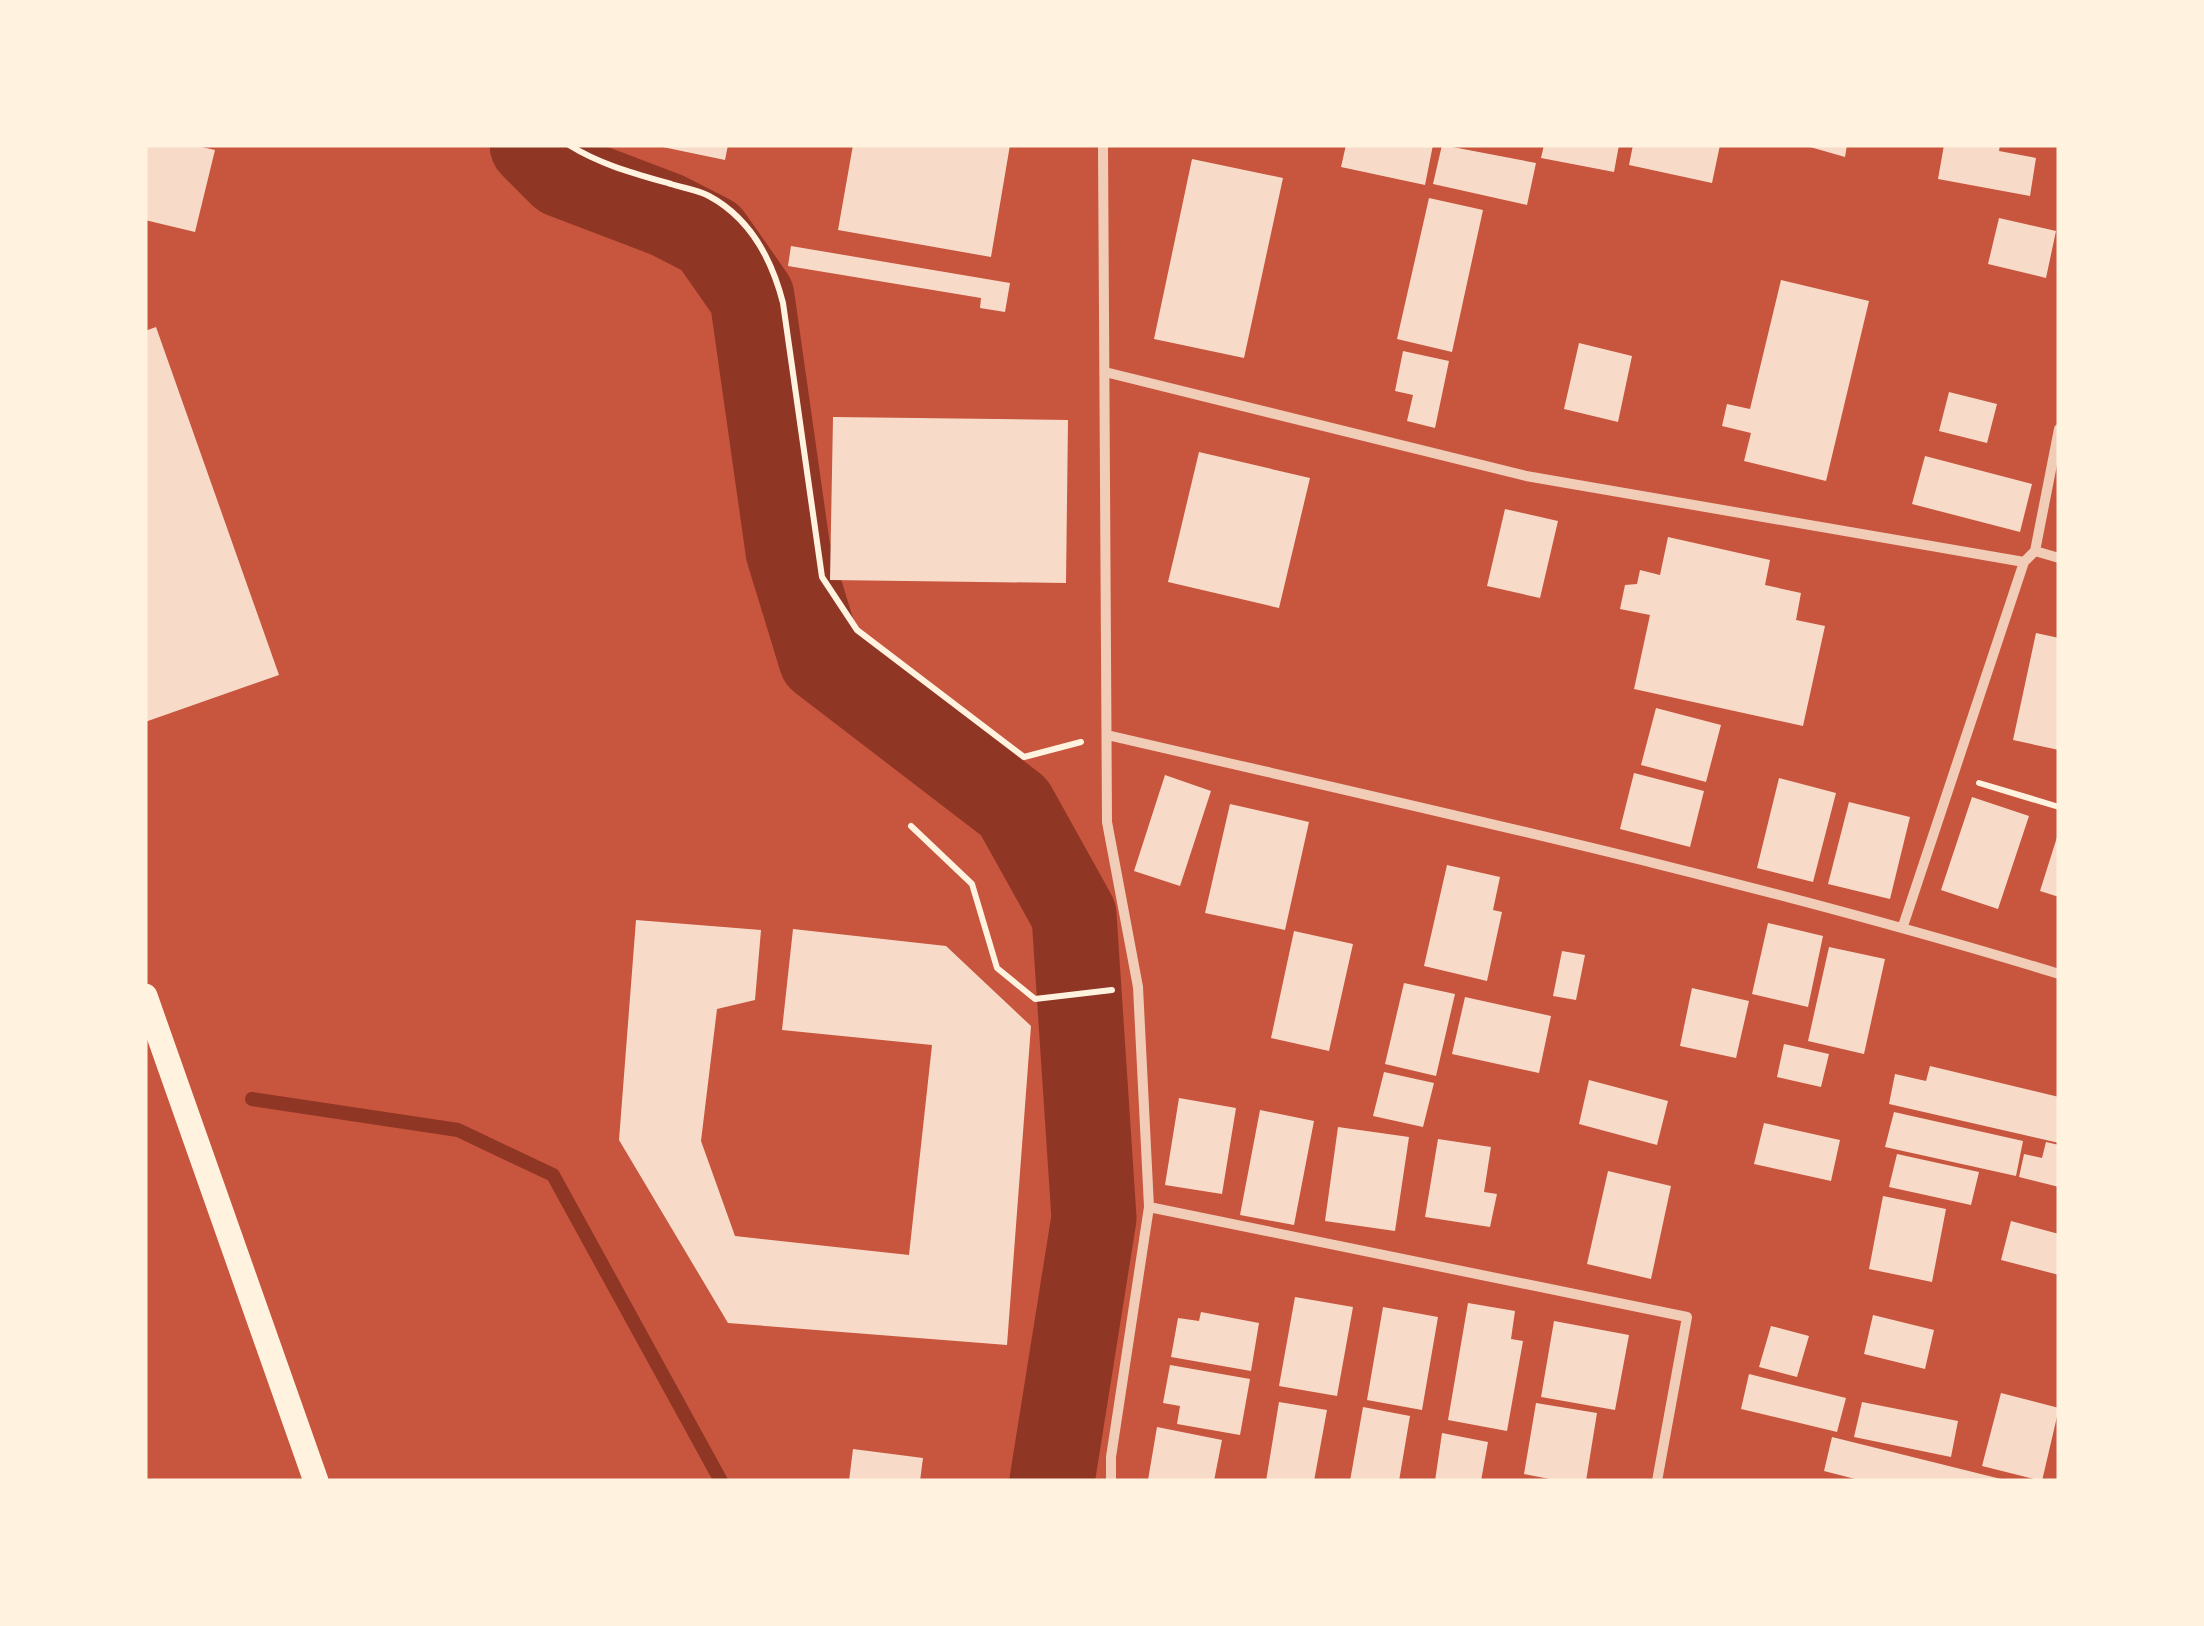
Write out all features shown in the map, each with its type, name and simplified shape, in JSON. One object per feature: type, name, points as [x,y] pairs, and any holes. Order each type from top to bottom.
[{"type":"main road","points":[[145,996],[316,1481]]},
{"type":"street","points":[[1103,145],[1108,822],[1138,987],[1149,1207],[1111,1457],[1111,1481]]},
{"type":"street","points":[[1104,372],[1526,476],[2024,562]]},
{"type":"street","points":[[1903,926],[2024,562],[2035,551],[2059,429]]},
{"type":"street","points":[[2035,551],[2059,558]]},
{"type":"street","points":[[1107,735],[1489,823],[1903,926],[2059,974]]},
{"type":"street","points":[[1149,1207],[1688,1317],[1656,1481]]},
{"type":"path","points":[[569,145],[611,167],[707,195],[730,210],[759,242],[775,272],[783,303],[822,577],[856,630],[1024,757],[1107,735]]},
{"type":"path","points":[[1953,776],[2059,807]]},
{"type":"path","points":[[910,826],[972,884],[998,968],[1035,999],[1138,987]]},
{"type":"building","points":[[145,145],[193,145],[215,150],[195,232],[145,220]]},
{"type":"building","points":[[653,145],[728,145],[725,160]]},
{"type":"building","points":[[853,145],[1010,145],[991,257],[838,230]]},
{"type":"building","points":[[1346,145],[1433,145],[1425,185],[1341,167]]},
{"type":"building","points":[[1442,145],[1536,163],[1527,205],[1433,184]]},
{"type":"building","points":[[1544,145],[1619,145],[1614,172],[1541,158]]},
{"type":"building","points":[[1633,145],[1720,145],[1712,183],[1629,165]]},
{"type":"building","points":[[1803,145],[1847,145],[1845,157]]},
{"type":"building","points":[[1944,145],[2000,145],[1999,151],[2036,158],[2030,196],[1938,179]]},
{"type":"building","points":[[1192,159],[1283,178],[1244,358],[1154,339]]},
{"type":"building","points":[[1429,198],[1483,210],[1452,352],[1397,339]]},
{"type":"building","points":[[1999,218],[2056,231],[2046,278],[1988,264]]},
{"type":"building","points":[[791,246],[1010,283],[1005,312],[980,308],[981,298],[788,266]]},
{"type":"building","points":[[1781,280],[1869,301],[1826,481],[1744,461],[1751,433],[1722,426],[1727,404],[1750,409]]},
{"type":"building","points":[[156,327],[279,675],[145,722],[145,331]]},
{"type":"building","points":[[1579,343],[1632,356],[1618,422],[1564,409]]},
{"type":"building","points":[[1403,351],[1449,361],[1435,428],[1407,421],[1413,395],[1395,391]]},
{"type":"building","points":[[1949,392],[1997,404],[1987,443],[1939,431]]},
{"type":"building","points":[[833,417],[1068,420],[1066,583],[830,580]]},
{"type":"building","points":[[1199,452],[1310,478],[1279,608],[1168,582]]},
{"type":"building","points":[[1925,456],[2032,484],[2020,532],[1912,504]]},
{"type":"building","points":[[1505,509],[1558,521],[1540,598],[1487,586]]},
{"type":"building","points":[[1668,537],[1770,560],[1765,585],[1801,593],[1796,620],[1825,626],[1803,726],[1634,689],[1650,615],[1620,609],[1625,585],[1637,584],[1640,570],[1660,575]]},
{"type":"building","points":[[2036,633],[2059,638],[2059,750],[2013,740]]},
{"type":"building","points":[[1656,708],[1721,725],[1706,782],[1641,765]]},
{"type":"building","points":[[1634,773],[1704,791],[1690,847],[1620,829]]},
{"type":"building","points":[[1165,775],[1211,791],[1180,886],[1134,871]]},
{"type":"building","points":[[1779,778],[1836,793],[1813,882],[1757,868]]},
{"type":"building","points":[[1972,797],[2029,816],[1998,909],[1941,890]]},
{"type":"building","points":[[1849,802],[1910,817],[1890,899],[1828,884]]},
{"type":"building","points":[[1230,804],[1309,822],[1285,930],[1205,913]]},
{"type":"building","points":[[2059,834],[2059,897],[2040,891]]},
{"type":"building","points":[[1447,865],[1500,877],[1493,910],[1502,912],[1487,981],[1424,966]]},
{"type":"building","points":[[636,920],[761,930],[755,1000],[717,1009],[701,1141],[735,1236],[909,1255],[932,1045],[782,1030],[793,929],[946,946],[1031,1026],[1007,1345],[728,1323],[619,1140]]},
{"type":"building","points":[[1768,923],[1823,936],[1808,1007],[1752,994]]},
{"type":"building","points":[[1294,931],[1353,944],[1329,1051],[1271,1038]]},
{"type":"building","points":[[1829,947],[1885,959],[1864,1054],[1808,1041]]},
{"type":"building","points":[[1562,951],[1585,955],[1576,1000],[1553,996]]},
{"type":"building","points":[[1404,983],[1455,994],[1436,1076],[1385,1064]]},
{"type":"building","points":[[1692,988],[1749,1001],[1736,1058],[1680,1046]]},
{"type":"building","points":[[1465,997],[1551,1016],[1539,1073],[1452,1054]]},
{"type":"building","points":[[1784,1044],[1829,1054],[1821,1087],[1777,1077]]},
{"type":"building","points":[[1930,1066],[2059,1097],[2059,1143],[1889,1104],[1895,1074],[1926,1081]]},
{"type":"building","points":[[1384,1072],[1434,1083],[1423,1127],[1373,1116]]},
{"type":"building","points":[[1589,1080],[1668,1101],[1657,1145],[1579,1124]]},
{"type":"building","points":[[1179,1098],[1236,1108],[1222,1194],[1165,1185]]},
{"type":"building","points":[[1260,1110],[1314,1121],[1294,1225],[1240,1215]]},
{"type":"building","points":[[1894,1112],[2023,1141],[2016,1176],[1885,1147]]},
{"type":"building","points":[[1764,1123],[1840,1140],[1831,1181],[1754,1164]]},
{"type":"building","points":[[1338,1127],[1409,1137],[1395,1231],[1325,1221]]},
{"type":"building","points":[[1438,1139],[1491,1147],[1484,1192],[1497,1194],[1490,1227],[1425,1217]]},
{"type":"building","points":[[2046,1142],[2059,1145],[2059,1187],[2019,1177],[2024,1154],[2042,1158]]},
{"type":"building","points":[[1897,1154],[1979,1172],[1971,1205],[1889,1187]]},
{"type":"building","points":[[1608,1171],[1671,1186],[1651,1279],[1587,1264]]},
{"type":"building","points":[[1883,1196],[1946,1209],[1932,1282],[1869,1269]]},
{"type":"building","points":[[2011,1221],[2059,1234],[2059,1275],[2001,1260]]},
{"type":"building","points":[[1295,1297],[1353,1307],[1337,1396],[1279,1386]]},
{"type":"building","points":[[1468,1303],[1515,1311],[1511,1339],[1523,1341],[1507,1431],[1448,1420]]},
{"type":"building","points":[[1383,1307],[1438,1317],[1422,1410],[1367,1400]]},
{"type":"building","points":[[1201,1312],[1259,1323],[1251,1371],[1171,1357],[1178,1318],[1199,1321]]},
{"type":"building","points":[[1873,1315],[1934,1330],[1925,1369],[1864,1354]]},
{"type":"building","points":[[1554,1321],[1629,1335],[1615,1410],[1541,1397]]},
{"type":"building","points":[[1771,1326],[1809,1336],[1797,1377],[1759,1367]]},
{"type":"building","points":[[1170,1365],[1250,1379],[1240,1435],[1177,1424],[1180,1406],[1163,1403]]},
{"type":"building","points":[[1749,1374],[1846,1398],[1837,1432],[1741,1409]]},
{"type":"building","points":[[2001,1393],[2059,1408],[2042,1481],[1982,1466]]},
{"type":"building","points":[[1279,1402],[1327,1410],[1314,1481],[1266,1481]]},
{"type":"building","points":[[1862,1402],[1958,1421],[1951,1457],[1854,1437]]},
{"type":"building","points":[[1536,1403],[1597,1413],[1586,1481],[1524,1474]]},
{"type":"building","points":[[1363,1407],[1410,1416],[1399,1481],[1350,1481]]},
{"type":"building","points":[[1157,1427],[1222,1440],[1214,1481],[1148,1480]]},
{"type":"building","points":[[1442,1433],[1488,1442],[1481,1481],[1435,1481]]},
{"type":"building","points":[[1832,1437],[2005,1481],[1863,1481],[1824,1471]]},
{"type":"building","points":[[853,1449],[923,1458],[920,1481],[849,1481]]},
{"type":"waterway","points":[[532,145],[562,175],[667,215],[710,237],[752,297],[788,551],[821,659],[1014,807],[1074,915],[1094,1218],[1052,1481]]},
{"type":"waterway","points":[[252,1099],[458,1130],[553,1175],[721,1481]]}]
